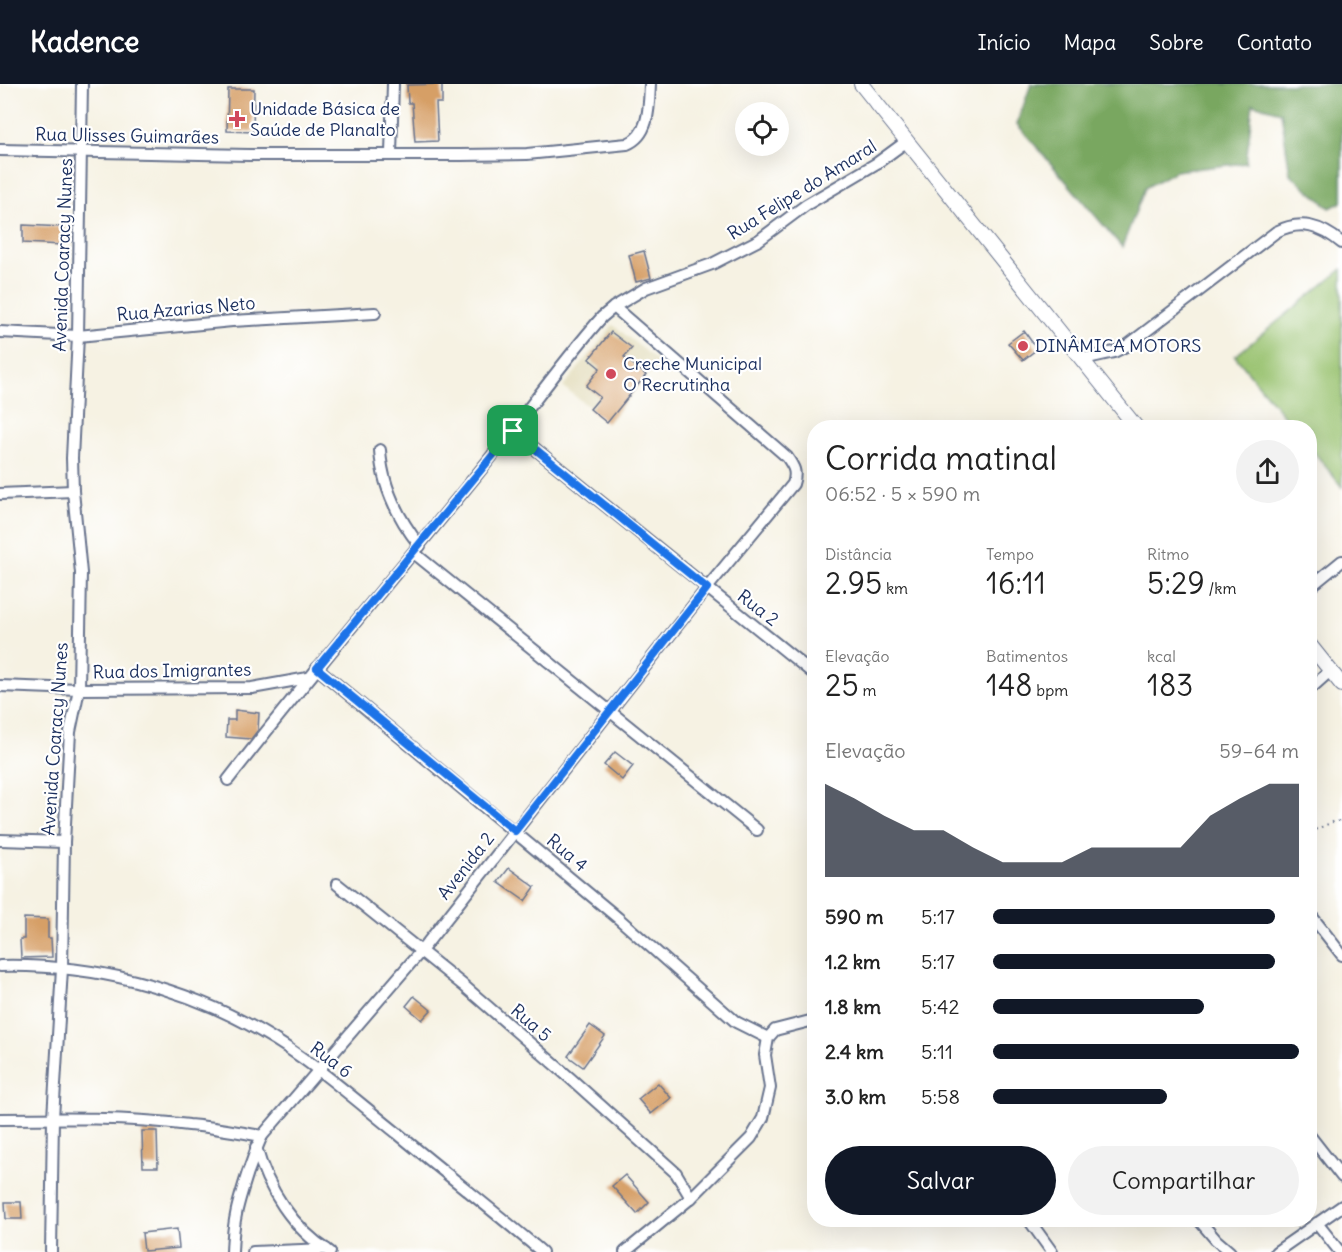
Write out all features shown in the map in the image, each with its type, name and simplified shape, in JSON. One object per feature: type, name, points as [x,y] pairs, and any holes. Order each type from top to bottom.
[{"type":"street","name":"Avenida Coaracy Nunes","points":[[51,1252],[53,1118],[62,969],[64,842],[70,732],[79,689],[81,573],[72,458],[78,336],[82,84]]},
{"type":"street","points":[[391,154],[393,84]]},
{"type":"street","name":"Rua Ulisses Guimarães","points":[[0,150],[249,155],[527,154],[627,144],[633,141],[643,129],[649,107],[650,84]]},
{"type":"street","points":[[861,84],[1131,420]]},
{"type":"street","name":"Rua Felipe do Amaral","points":[[228,780],[308,678],[513,431],[591,329],[614,307],[646,288],[712,264],[759,240],[806,205],[878,163],[907,141]]},
{"type":"street","points":[[1083,359],[1120,350],[1276,232],[1287,227],[1307,225],[1318,228],[1342,243]]},
{"type":"street","name":"Avenida 2","points":[[232,1252],[234,1216],[256,1147],[262,1136],[421,951],[707,588],[793,484],[796,476],[795,469],[787,457],[614,307]]},
{"type":"street","name":"Rua Azarias Neto","points":[[0,332],[78,336],[231,321],[375,313]]},
{"type":"street","name":"Rua 2","points":[[513,431],[807,668]]},
{"type":"street","points":[[380,450],[387,487],[395,510],[417,549],[610,712],[757,830]]},
{"type":"street","points":[[0,494],[73,491]]},
{"type":"street","points":[[1317,581],[1342,561]]},
{"type":"street","points":[[1317,654],[1342,685]]},
{"type":"street","name":"Rua 4","points":[[317,668],[618,918],[736,1022],[772,1034]]},
{"type":"street","points":[[1317,683],[1330,671]]},
{"type":"street","name":"Rua dos Imigrantes","points":[[0,686],[79,689],[252,688],[308,678]]},
{"type":"street","points":[[0,840],[64,842]]},
{"type":"street","name":"Rua 5","points":[[337,884],[421,951],[570,1078],[676,1173],[691,1198]]},
{"type":"street","points":[[1317,923],[1342,955]]},
{"type":"street","name":"Rua 6","points":[[0,966],[29,965],[111,975],[182,995],[262,1032],[319,1070],[542,1252]]},
{"type":"street","points":[[625,1252],[691,1198],[750,1138],[763,1118],[771,1088],[765,1055],[772,1034],[807,1022]]},
{"type":"street","points":[[0,1119],[53,1118],[157,1122],[262,1136]]},
{"type":"street","points":[[1317,1146],[1342,1177]]},
{"type":"street","points":[[256,1147],[263,1170],[285,1208],[305,1231],[328,1251]]},
{"type":"street","points":[[1340,1252],[1317,1224],[1342,1206]]},
{"type":"street","points":[[1034,1227],[1052,1252]]},
{"type":"street","points":[[1205,1227],[1230,1252]]},
{"type":"street","points":[[1276,1252],[1313,1227]]},
{"type":"street","points":[[253,1252],[328,1251]]},
{"type":"path","points":[[1317,829],[1335,821],[1342,821]]},
{"type":"shaded area","name":"Creche Municipal O Recrutinha","points":[[613,325],[659,362],[609,422],[563,387]]},
{"type":"green space","points":[[1031,84],[1342,84],[1342,202],[1330,208],[1290,174],[1281,112],[1253,104],[1246,163],[1175,171],[1145,188],[1122,247],[1017,124]]},
{"type":"green space","points":[[1342,269],[1342,487],[1317,456],[1317,420],[1287,420],[1235,356]]},
{"type":"building","points":[[442,84],[442,103],[436,103],[438,141],[415,142],[412,103],[408,103],[407,85]]},
{"type":"building","points":[[228,89],[254,89],[253,132],[227,131]]},
{"type":"building","points":[[23,225],[63,227],[63,245],[23,243]]},
{"type":"building","points":[[644,251],[651,278],[636,282],[629,255]]},
{"type":"building","name":"DINÂMICA MOTORS","points":[[1024,331],[1037,349],[1023,360],[1008,343]]},
{"type":"building","name":"Creche Municipal O Recrutinha","points":[[611,332],[632,348],[624,357],[646,375],[607,423],[590,409],[600,397],[586,386],[600,368],[589,359]]},
{"type":"building","points":[[235,710],[259,713],[258,730],[251,739],[226,737],[227,720],[235,720]]},
{"type":"building","points":[[615,752],[633,766],[622,780],[604,765]]},
{"type":"building","points":[[509,868],[535,887],[525,901],[498,882]]},
{"type":"building","points":[[24,918],[48,919],[48,938],[51,938],[52,957],[21,958],[20,939],[24,939]]},
{"type":"building","points":[[414,996],[431,1010],[422,1020],[406,1006]]},
{"type":"building","points":[[590,1025],[605,1036],[583,1067],[568,1056]]},
{"type":"building","points":[[658,1083],[671,1098],[651,1114],[638,1099]]},
{"type":"building","points":[[142,1131],[157,1131],[158,1167],[143,1167]]},
{"type":"building","points":[[625,1175],[649,1202],[637,1214],[612,1186]]},
{"type":"building","points":[[5,1202],[21,1202],[22,1219],[6,1219]]},
{"type":"building","points":[[177,1229],[179,1248],[144,1251],[142,1233]]},
{"type":"place","name":"Unidade Básica de Saúde de Planalto","points":[[237,119]]},
{"type":"place","name":"DINÂMICA MOTORS","points":[[1023,346]]},
{"type":"place","name":"Creche Municipal O Recrutinha","points":[[611,374]]},
{"type":"route","points":[[513,431],[707,588],[515,831],[317,668],[513,431]]}]
